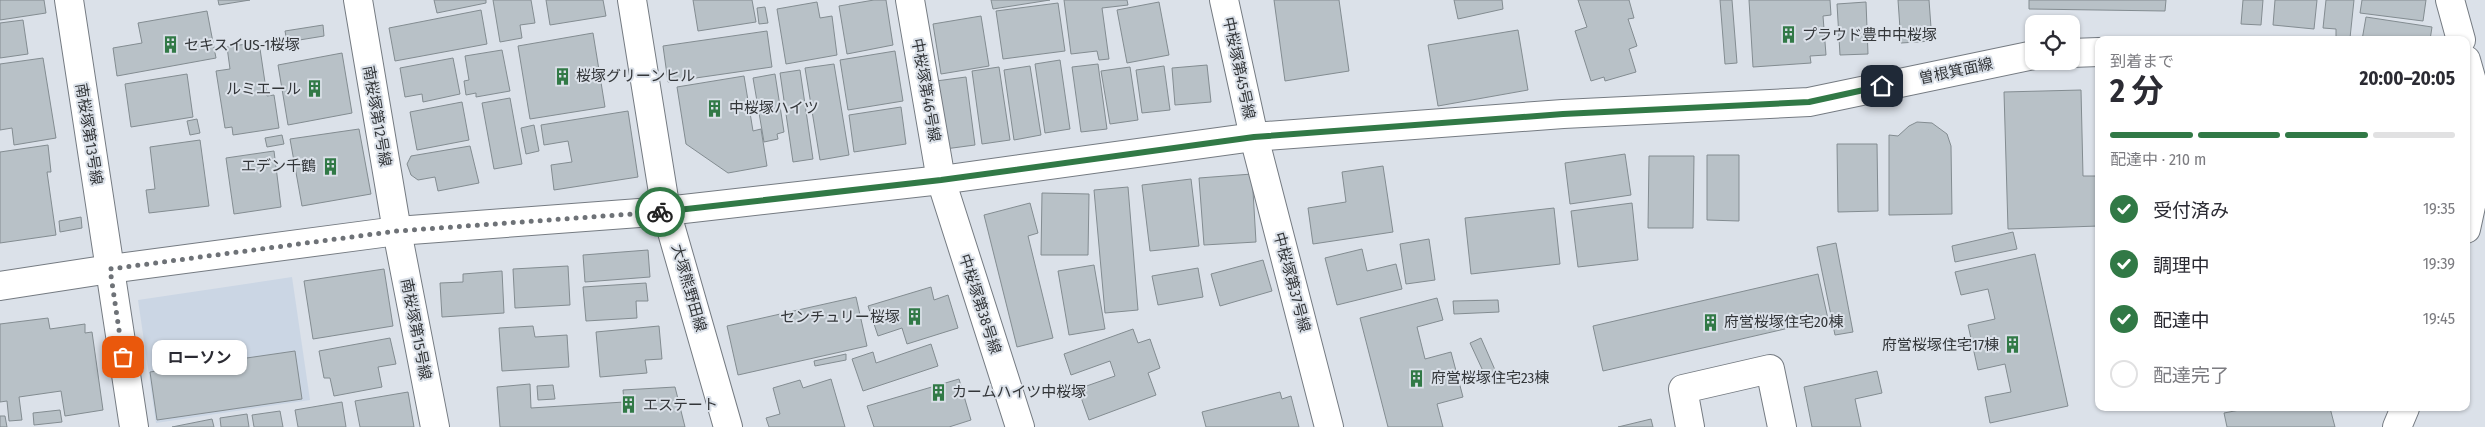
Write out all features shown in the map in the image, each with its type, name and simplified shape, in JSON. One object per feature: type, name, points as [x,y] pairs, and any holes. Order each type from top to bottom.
[{"type":"street","name":"南桜塚第13号線","points":[[69,0],[134,427]]},
{"type":"street","name":"南桜塚第12号線","points":[[358,0],[397,231]]},
{"type":"street","name":"大塚熊野田線","points":[[632,0],[666,211],[728,427]]},
{"type":"street","name":"中桜塚第46号線","points":[[910,0],[941,180]]},
{"type":"street","name":"中桜塚第45号線","points":[[1224,0],[1254,137]]},
{"type":"street","points":[[2450,0],[2460,36]]},
{"type":"street","points":[[2080,53],[2095,52]]},
{"type":"street","name":"曽根箕面線","points":[[0,286],[110,269],[397,231],[666,211],[941,180],[1254,137],[1563,114],[1809,102],[2025,57]]},
{"type":"street","points":[[2470,77],[2477,106],[2481,160],[2470,211]]},
{"type":"street","name":"中桜塚第37号線","points":[[1254,137],[1329,427]]},
{"type":"street","name":"中桜塚第38号線","points":[[941,180],[1020,427]]},
{"type":"street","name":"南桜塚第15号線","points":[[397,231],[435,427]]},
{"type":"street","points":[[1690,427],[1683,389],[1770,369],[1782,427]]},
{"type":"street","points":[[2397,427],[2404,411]]},
{"type":"shaded area","points":[[292,277],[310,400],[156,423],[138,300]]},
{"type":"building","points":[[0,0],[44,0],[46,13],[0,20]]},
{"type":"building","points":[[218,0],[250,0],[219,5]]},
{"type":"building","points":[[434,0],[486,0],[486,3],[437,13]]},
{"type":"building","points":[[493,0],[531,0],[535,23],[520,25],[522,38],[500,42]]},
{"type":"building","points":[[546,0],[603,0],[606,16],[550,25]]},
{"type":"building","points":[[693,0],[752,0],[756,22],[698,31]]},
{"type":"building","points":[[874,0],[886,0],[893,45],[847,54],[839,6]]},
{"type":"building","points":[[991,0],[1050,0],[993,9]]},
{"type":"building","points":[[1064,0],[1127,0],[1128,5],[1102,8],[1109,59],[1099,60],[1097,51],[1071,54]]},
{"type":"building","points":[[1274,0],[1339,0],[1349,71],[1285,81]]},
{"type":"building","points":[[1454,0],[1502,0],[1503,9],[1458,19]]},
{"type":"building","points":[[1578,0],[1629,0],[1634,18],[1628,19],[1637,46],[1629,49],[1636,72],[1605,81],[1604,77],[1591,81],[1575,31],[1587,27]]},
{"type":"building","points":[[1720,0],[1732,0],[1737,63],[1725,64]]},
{"type":"building","name":"プラウド豊中中桜塚","points":[[1749,0],[1830,0],[1831,15],[1823,16],[1826,55],[1810,56],[1811,63],[1753,67]]},
{"type":"building","points":[[1898,0],[1929,0],[1932,41],[1901,43]]},
{"type":"building","points":[[2029,0],[2166,0],[2165,11],[2029,9]]},
{"type":"building","points":[[2243,0],[2263,0],[2261,25],[2241,24]]},
{"type":"building","points":[[2275,0],[2317,0],[2314,29],[2273,25]]},
{"type":"building","points":[[2326,0],[2354,0],[2350,36],[2336,36],[2336,29],[2323,28]]},
{"type":"building","points":[[2362,0],[2426,0],[2423,21],[2360,13]]},
{"type":"building","points":[[817,2],[820,18],[832,16],[837,55],[786,64],[777,9]]},
{"type":"building","points":[[1159,2],[1169,55],[1127,63],[1117,10]]},
{"type":"building","points":[[1866,2],[1868,54],[1840,55],[1837,4]]},
{"type":"building","points":[[1058,3],[1065,51],[1003,59],[996,11]]},
{"type":"building","points":[[765,7],[768,23],[759,24],[757,8]]},
{"type":"building","points":[[481,10],[487,44],[395,61],[389,28]]},
{"type":"building","name":"セキスイUS-1桜塚","points":[[207,11],[216,58],[117,76],[113,48],[142,43],[138,23]]},
{"type":"building","points":[[981,16],[989,66],[941,74],[933,24]]},
{"type":"building","points":[[2366,17],[2432,27],[2431,36],[2363,36]]},
{"type":"building","points":[[23,20],[28,54],[0,58],[0,23]]},
{"type":"building","points":[[323,25],[324,36],[287,42],[285,31]]},
{"type":"building","points":[[1518,30],[1528,90],[1438,106],[1428,45]]},
{"type":"building","points":[[767,31],[772,67],[668,82],[663,46]]},
{"type":"building","name":"桜塚グリーンヒル","points":[[593,33],[605,107],[530,119],[518,46]]},
{"type":"building","points":[[259,42],[267,96],[274,95],[279,128],[233,135],[232,127],[225,128],[216,71],[230,69],[227,47]]},
{"type":"building","points":[[502,50],[510,91],[476,97],[476,93],[466,95],[464,81],[469,80],[465,56]]},
{"type":"building","points":[[895,51],[903,101],[848,110],[840,60]]},
{"type":"building","name":"ルミエール","points":[[342,53],[352,113],[288,125],[278,65]]},
{"type":"building","points":[[43,58],[56,138],[14,145],[12,128],[0,130],[0,64]]},
{"type":"building","points":[[453,58],[460,94],[423,102],[422,94],[405,97],[400,68]]},
{"type":"building","points":[[1060,60],[1070,129],[1045,133],[1035,64]]},
{"type":"building","points":[[834,64],[849,155],[820,160],[805,68]]},
{"type":"building","points":[[1098,64],[1107,129],[1081,132],[1072,67]]},
{"type":"building","points":[[1207,65],[1211,102],[1175,105],[1172,68]]},
{"type":"building","points":[[1030,66],[1041,135],[1014,140],[1004,70]]},
{"type":"building","points":[[1164,66],[1170,110],[1142,113],[1136,70]]},
{"type":"building","points":[[999,67],[1010,140],[982,144],[972,71]]},
{"type":"building","points":[[1130,67],[1138,120],[1110,124],[1101,71]]},
{"type":"building","points":[[800,70],[813,159],[793,162],[780,73]]},
{"type":"building","points":[[187,74],[193,117],[131,127],[125,84]]},
{"type":"building","points":[[775,74],[784,132],[777,134],[778,139],[764,142],[753,78]]},
{"type":"building","name":"中桜塚ハイツ","points":[[744,76],[753,131],[761,129],[767,166],[728,173],[686,144],[677,87]]},
{"type":"building","points":[[966,77],[975,145],[945,149],[936,81]]},
{"type":"building","points":[[2081,90],[2083,176],[2095,176],[2095,226],[2008,229],[2004,92]]},
{"type":"building","points":[[510,98],[522,164],[494,169],[482,103]]},
{"type":"building","points":[[462,102],[469,140],[417,150],[410,112]]},
{"type":"building","points":[[901,107],[906,144],[854,152],[849,115]]},
{"type":"building","points":[[628,111],[638,177],[554,190],[551,165],[572,162],[568,141],[544,145],[541,125]]},
{"type":"building","points":[[197,119],[200,133],[190,135],[187,121]]},
{"type":"building","points":[[1917,122],[1932,123],[1947,134],[1951,146],[1952,214],[1889,215],[1889,135],[1898,136],[1909,126]]},
{"type":"building","points":[[534,125],[539,151],[526,154],[521,128]]},
{"type":"building","name":"エデン千鶴","points":[[359,129],[371,194],[302,206],[290,139]]},
{"type":"building","points":[[282,135],[284,144],[267,147],[265,138]]},
{"type":"building","points":[[200,140],[209,206],[149,213],[146,190],[155,189],[150,147]]},
{"type":"building","points":[[1837,144],[1877,144],[1878,211],[1838,212]]},
{"type":"building","points":[[48,145],[51,172],[47,172],[56,235],[0,243],[0,152]]},
{"type":"building","points":[[470,146],[479,183],[438,191],[435,177],[418,180],[411,175],[407,164],[411,156]]},
{"type":"building","points":[[274,151],[281,207],[234,214],[226,158]]},
{"type":"building","points":[[1625,154],[1631,195],[1570,204],[1565,163]]},
{"type":"building","points":[[1707,155],[1739,155],[1739,221],[1707,220]]},
{"type":"building","points":[[1649,156],[1694,156],[1693,228],[1648,228]]},
{"type":"building","points":[[1383,166],[1393,232],[1313,244],[1308,208],[1346,202],[1342,172]]},
{"type":"building","points":[[1252,174],[1256,242],[1204,245],[1199,178]]},
{"type":"building","points":[[1191,179],[1199,246],[1150,251],[1142,185]]},
{"type":"building","points":[[1128,187],[1138,310],[1105,313],[1094,190]]},
{"type":"building","points":[[1042,193],[1089,194],[1088,255],[1041,255]]},
{"type":"building","points":[[1030,203],[1038,233],[1028,236],[1053,338],[1017,347],[984,215]]},
{"type":"building","points":[[1632,203],[1638,260],[1578,267],[1571,211]]},
{"type":"building","points":[[1554,208],[1560,264],[1471,274],[1465,218]]},
{"type":"building","points":[[81,217],[82,228],[60,232],[59,221]]},
{"type":"building","points":[[2013,232],[2017,249],[1955,262],[1952,246]]},
{"type":"building","points":[[1429,239],[1435,280],[1406,284],[1400,244]]},
{"type":"building","points":[[1836,243],[1853,332],[1835,335],[1817,247]]},
{"type":"building","points":[[1362,249],[1367,271],[1396,264],[1402,289],[1337,305],[1325,258]]},
{"type":"building","points":[[648,250],[650,277],[585,282],[583,255]]},
{"type":"building","name":"府営桜塚住宅17棟","points":[[2035,254],[2068,406],[1990,423],[1985,397],[2011,392],[2005,364],[1978,370],[1968,325],[1995,319],[1988,289],[1961,295],[1955,272]]},
{"type":"building","points":[[1263,260],[1272,291],[1220,306],[1211,274]]},
{"type":"building","points":[[1094,265],[1105,329],[1069,335],[1058,271]]},
{"type":"building","points":[[568,266],[570,305],[515,308],[513,269]]},
{"type":"building","points":[[1198,268],[1203,297],[1158,305],[1152,276]]},
{"type":"building","points":[[384,269],[393,326],[313,339],[304,281]]},
{"type":"building","points":[[502,271],[504,313],[442,317],[440,283],[463,282],[463,274]]},
{"type":"building","name":"府営桜塚住宅20棟","points":[[1818,274],[1828,319],[1603,371],[1593,326]]},
{"type":"building","points":[[646,283],[648,301],[636,301],[637,318],[586,321],[583,287]]},
{"type":"building","name":"センチュリー桜塚","points":[[931,287],[934,300],[948,295],[958,328],[907,344],[902,328],[878,336],[868,306]]},
{"type":"building","points":[[856,297],[867,346],[738,375],[727,326]]},
{"type":"building","name":"府営桜塚住宅23棟","points":[[1437,298],[1443,320],[1417,327],[1425,359],[1451,352],[1463,397],[1437,404],[1443,427],[1388,427],[1360,318]]},
{"type":"building","points":[[1498,300],[1499,312],[1454,314],[1453,301]]},
{"type":"building","points":[[48,318],[50,329],[85,324],[85,333],[92,332],[103,410],[65,416],[61,391],[19,397],[22,420],[9,421],[7,401],[0,402],[0,324]]},
{"type":"building","points":[[533,326],[535,337],[567,335],[569,367],[502,371],[499,328]]},
{"type":"building","points":[[659,326],[662,359],[645,360],[647,373],[600,377],[596,332]]},
{"type":"building","points":[[1133,329],[1138,343],[1150,339],[1160,368],[1148,373],[1156,395],[1089,420],[1078,389],[1115,376],[1110,361],[1071,375],[1064,354]]},
{"type":"building","points":[[390,338],[396,364],[378,367],[382,387],[334,396],[330,378],[324,378],[319,351]]},
{"type":"building","points":[[1481,338],[1499,379],[1489,384],[1470,343]]},
{"type":"building","points":[[931,344],[938,366],[863,391],[852,359],[873,352],[876,363]]},
{"type":"building","points":[[295,351],[302,399],[157,420],[150,372]]},
{"type":"building","points":[[846,354],[846,360],[815,366],[814,361]]},
{"type":"building","points":[[1877,371],[1882,393],[1855,399],[1861,427],[1812,427],[1804,387]]},
{"type":"building","points":[[831,379],[845,427],[769,427],[766,418],[780,414],[773,388],[800,380],[803,388]]},
{"type":"building","name":"カームハイツ中桜塚","points":[[959,379],[971,420],[949,427],[874,427],[867,406]]},
{"type":"building","name":"エステート","points":[[530,384],[531,408],[624,402],[623,390],[675,387],[685,427],[500,427],[497,387]]},
{"type":"building","points":[[553,385],[555,399],[538,400],[537,386]]},
{"type":"building","points":[[408,392],[414,427],[360,427],[355,401]]},
{"type":"building","points":[[1280,392],[1282,399],[1291,396],[1299,427],[1206,427],[1202,412]]},
{"type":"building","points":[[342,402],[346,427],[298,427],[295,410]]},
{"type":"building","points":[[60,410],[62,422],[34,425],[33,413]]},
{"type":"building","points":[[280,411],[283,427],[254,427],[252,415]]},
{"type":"building","points":[[2234,411],[2331,411],[2335,427],[2227,427],[2224,413]]},
{"type":"building","points":[[247,414],[249,427],[221,427],[220,418]]},
{"type":"building","points":[[0,416],[5,416],[7,427],[0,427]]},
{"type":"building","points":[[212,419],[214,427],[172,427]]},
{"type":"building","points":[[1651,419],[1653,427],[1618,427]]},
{"type":"way so far","points":[[123,357],[110,269],[397,231],[660,212]]},
{"type":"place","name":"プラウド豊中中桜塚","points":[[1788,35]]},
{"type":"place","name":"セキスイUS-1桜塚","points":[[170,45]]},
{"type":"place","name":"桜塚グリーンヒル","points":[[562,76]]},
{"type":"place","name":"ルミエール","points":[[315,89]]},
{"type":"place","name":"中桜塚ハイツ","points":[[715,108]]},
{"type":"place","name":"エデン千鶴","points":[[330,166]]},
{"type":"place","name":"センチュリー桜塚","points":[[914,317]]},
{"type":"place","name":"府営桜塚住宅20棟","points":[[1710,322]]},
{"type":"place","name":"府営桜塚住宅17棟","points":[[2013,345]]},
{"type":"place","name":"ローソン","points":[[123,357]]},
{"type":"place","name":"府営桜塚住宅23棟","points":[[1417,378]]},
{"type":"place","name":"カームハイツ中桜塚","points":[[938,392]]},
{"type":"place","name":"エステート","points":[[629,405]]},
{"type":"route","points":[[660,212],[941,180],[1254,137],[1563,114],[1809,102],[1882,86]]}]
